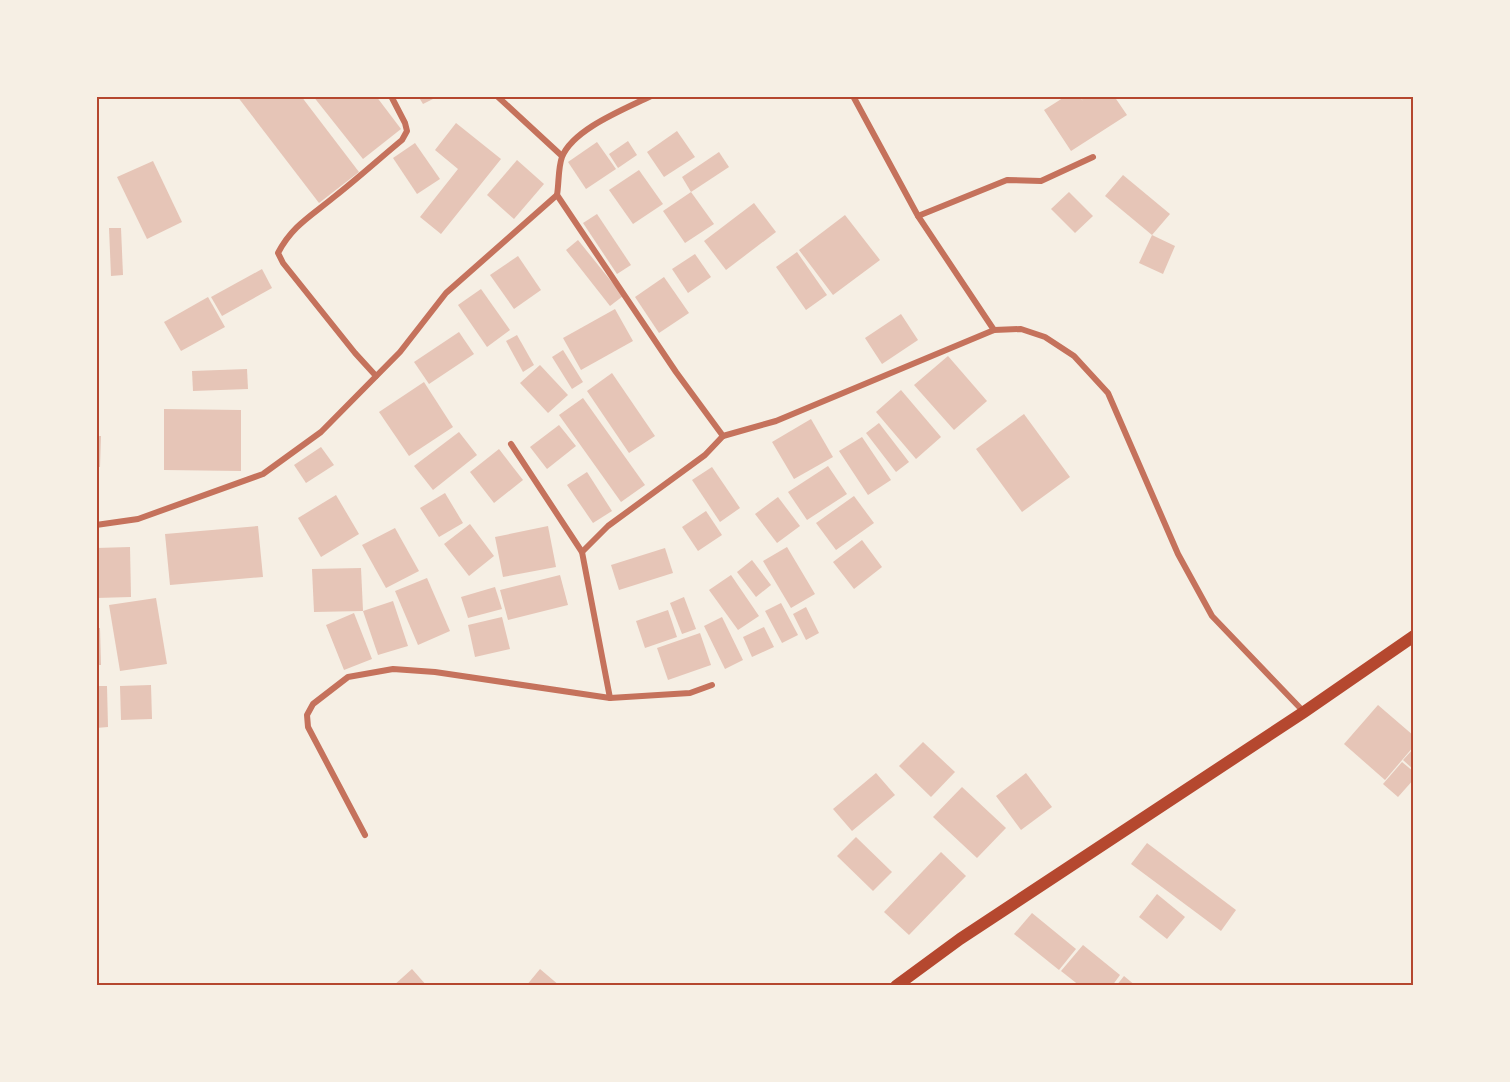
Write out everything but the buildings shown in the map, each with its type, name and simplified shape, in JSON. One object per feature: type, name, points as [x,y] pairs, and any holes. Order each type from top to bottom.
[{"type":"main road","points":[[896,986],[960,939],[1304,712],[1414,636]]},
{"type":"street","points":[[376,376],[283,263],[278,252],[286,237],[300,223],[335,197],[402,140],[407,131],[405,123],[391,96]]},
{"type":"street","points":[[497,96],[562,156]]},
{"type":"street","points":[[651,96],[598,122],[577,138],[562,156],[557,195],[676,372],[723,436]]},
{"type":"street","points":[[853,96],[918,216],[994,330]]},
{"type":"street","points":[[918,216],[1007,180],[1041,181],[1093,157]]},
{"type":"street","points":[[96,525],[138,519],[263,474],[321,432],[400,352],[447,292],[557,195]]},
{"type":"street","points":[[582,552],[609,526],[705,455],[723,436],[776,421],[994,330],[1021,329],[1045,337],[1074,356],[1108,393],[1178,554],[1212,616],[1304,712]]},
{"type":"street","points":[[511,444],[582,552],[610,698]]},
{"type":"street","points":[[365,835],[308,727],[307,715],[313,704],[348,677],[393,669],[435,672],[610,698],[690,693],[712,685]]}]
